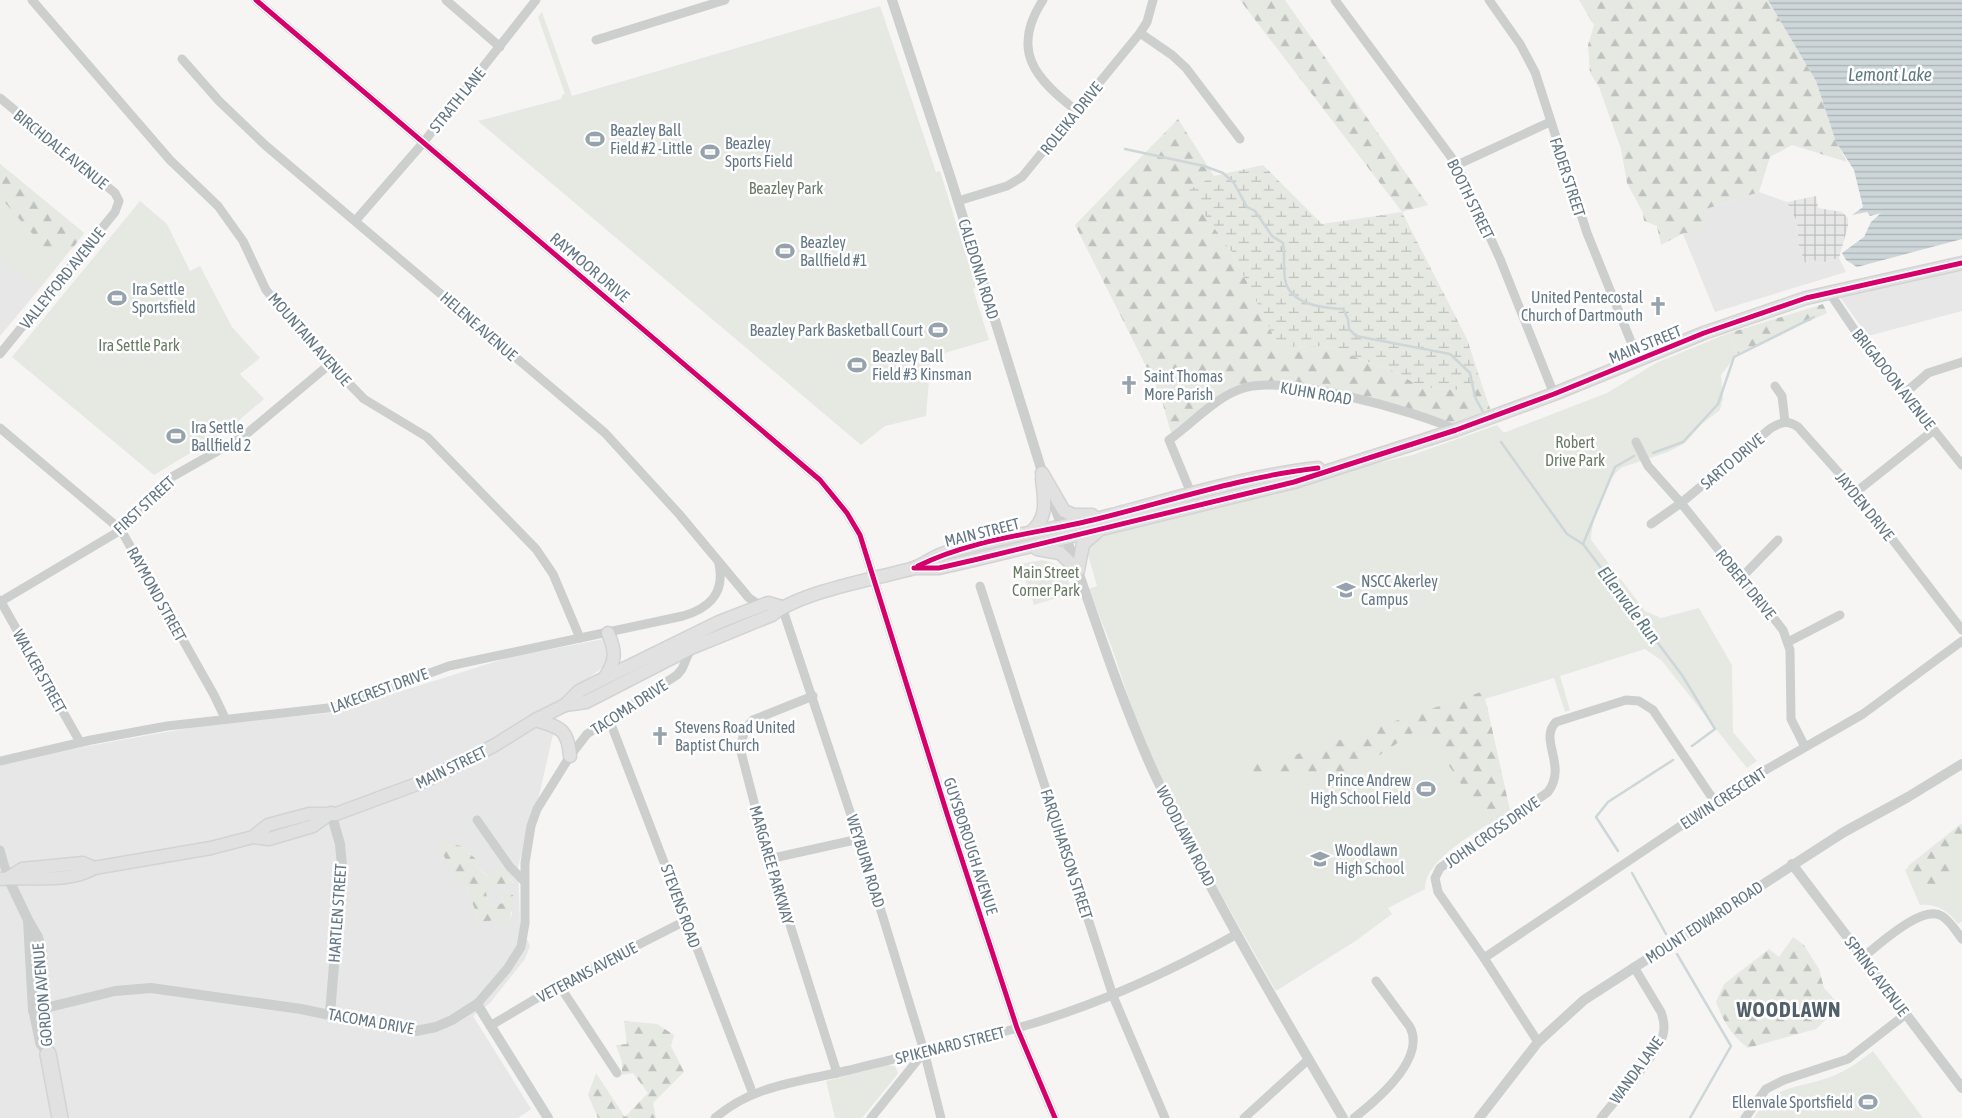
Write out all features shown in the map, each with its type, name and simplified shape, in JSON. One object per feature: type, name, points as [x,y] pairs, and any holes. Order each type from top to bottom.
[{"type":"highway","points":[[48,1054],[60,1118]]},
{"type":"main road","name":"MAIN STREET","points":[[4,879],[26,880],[84,874],[94,868],[211,848],[254,837],[268,825],[309,814],[331,813],[357,807],[425,781],[495,745],[535,720],[565,705],[586,702],[691,648],[772,615],[782,607],[914,568],[944,553],[1031,532],[1101,529],[1290,471],[1342,466],[1456,430],[1554,394],[1638,359],[1741,320],[1829,292],[1962,263]]},
{"type":"main road","points":[[1042,473],[1064,511],[1074,515],[1109,516]]},
{"type":"main road","points":[[1031,532],[1041,523],[1044,513],[1042,473]]},
{"type":"main road","name":"MAIN STREET","points":[[914,568],[939,568],[1027,548],[1109,516],[1194,499]]},
{"type":"main road","points":[[1078,570],[1083,544],[1101,529]]},
{"type":"main road","points":[[1027,548],[1060,553],[1078,570]]},
{"type":"main road","name":"MAIN STREET","points":[[565,705],[579,691],[704,629],[768,603],[782,607]]},
{"type":"main road","points":[[604,678],[614,665],[615,657],[608,633]]},
{"type":"main road","points":[[535,720],[556,726],[563,732],[569,742],[570,756]]},
{"type":"street","name":"MOUNTAIN AVENUE","points":[[32,0],[170,160],[218,206],[243,240],[266,290],[330,364],[364,399],[427,437],[536,548],[553,574],[580,638]]},
{"type":"street","name":"RAYMOOR DRIVE","points":[[256,0],[820,480],[854,523],[872,579]]},
{"type":"street","points":[[446,0],[500,47]]},
{"type":"street","name":"STRATH LANE","points":[[356,220],[423,143],[536,0]]},
{"type":"street","points":[[596,40],[725,0]]},
{"type":"street","name":"CALEDONIA ROAD","points":[[892,0],[958,202],[1042,473],[1065,532]]},
{"type":"street","points":[[1043,0],[1033,16],[1028,29],[1030,60],[1042,80],[1077,111]]},
{"type":"street","name":"ROLEIKA DRIVE","points":[[958,202],[1007,186],[1018,180],[1140,33],[1147,22],[1153,0]]},
{"type":"street","name":"BOOTH STREET","points":[[1334,0],[1457,165],[1500,259],[1554,394]]},
{"type":"street","name":"FADER STREET","points":[[1489,0],[1524,51],[1534,72],[1586,233],[1638,359]]},
{"type":"street","points":[[1140,33],[1172,55],[1186,68],[1240,139]]},
{"type":"street","name":"HELENE AVENUE","points":[[182,59],[219,101],[265,146],[356,220],[605,433],[679,514],[749,598],[762,606]]},
{"type":"street","name":"BIRCHDALE AVENUE","points":[[0,98],[115,193],[119,201]]},
{"type":"street","points":[[1457,165],[1550,122]]},
{"type":"street","name":"VALLEYFORD AVENUE","points":[[0,354],[117,210],[119,201]]},
{"type":"street","name":"BRIGADOON AVENUE","points":[[1829,292],[1860,338],[1962,465]]},
{"type":"street","points":[[1904,393],[1931,372],[1962,362]]},
{"type":"street","name":"FIRST STREET","points":[[0,601],[121,530],[170,478],[244,436],[330,364]]},
{"type":"street","name":"KUHN ROAD","points":[[1194,499],[1168,440],[1219,402],[1244,388],[1274,385],[1312,388],[1436,421],[1456,430]]},
{"type":"street","points":[[1775,386],[1782,396],[1785,422]]},
{"type":"street","name":"JAYDEN DRIVE","points":[[1785,422],[1798,426],[1856,492],[1962,630]]},
{"type":"street","name":"SARTO DRIVE","points":[[1651,524],[1681,503],[1772,428],[1785,422]]},
{"type":"street","name":"RAYMOND STREET","points":[[0,428],[121,530],[214,695],[225,718]]},
{"type":"street","points":[[1856,492],[1934,430]]},
{"type":"street","name":"ROBERT DRIVE","points":[[1636,442],[1648,466],[1681,503],[1780,626],[1788,642],[1792,669],[1791,719],[1805,746]]},
{"type":"street","name":"WOODLAWN ROAD","points":[[1065,532],[1105,652],[1154,773],[1237,934],[1343,1118]]},
{"type":"street","points":[[1741,578],[1778,540]]},
{"type":"street","name":"LAKECREST DRIVE","points":[[0,761],[80,742],[168,726],[225,718],[296,713],[337,707],[444,667],[683,616],[702,609],[715,599],[721,578],[719,564]]},
{"type":"street","name":"GUYSBOROUGH AVENUE","points":[[872,579],[1017,1028],[1055,1118]]},
{"type":"street","name":"FARQUHARSON STREET","points":[[980,586],[1113,996],[1164,1118]]},
{"type":"street","name":"WALKER STREET","points":[[0,601],[80,742]]},
{"type":"street","name":"WEYBURN ROAD","points":[[782,607],[859,839],[924,1051],[941,1118]]},
{"type":"street","points":[[1788,642],[1840,615]]},
{"type":"street","name":"ELWIN CRESCENT","points":[[1484,958],[1715,802],[1805,746],[1863,714],[1962,640]]},
{"type":"street","name":"TACOMA DRIVE","points":[[33,1011],[115,991],[139,988],[173,990],[330,1014],[382,1026],[416,1031],[436,1027],[452,1020],[477,1004],[507,968],[521,947],[525,923],[524,863],[531,826],[537,808],[570,756],[587,734],[677,675],[682,669],[691,648]]},
{"type":"street","name":"MARGAREE PARKWAY","points":[[813,696],[759,716],[745,729],[740,741],[741,754],[769,859],[837,1073]]},
{"type":"street","name":"JOHN CROSS DRIVE","points":[[1538,1042],[1484,958],[1438,892],[1435,878],[1444,864],[1548,792],[1556,776],[1556,766],[1549,737],[1550,730],[1556,722],[1626,700],[1644,703],[1653,710],[1715,802]]},
{"type":"street","name":"STEVENS ROAD","points":[[609,719],[753,1094]]},
{"type":"street","name":"MOUNT EDWARD ROAD","points":[[1479,1118],[1538,1042],[1584,1000],[1792,864],[1962,764]]},
{"type":"street","name":"HARTLEN STREET","points":[[330,1014],[342,866],[340,844],[331,813]]},
{"type":"street","points":[[477,820],[510,867],[524,881]]},
{"type":"street","points":[[769,859],[859,839]]},
{"type":"street","points":[[0,850],[4,879]]},
{"type":"street","name":"SPRING AVENUE","points":[[1792,864],[1962,1088]]},
{"type":"street","name":"GORDON AVENUE","points":[[4,879],[38,936],[42,954],[48,1054]]},
{"type":"street","points":[[1862,957],[1912,920],[1928,913],[1940,915],[1946,919],[1962,939]]},
{"type":"street","name":"GORDON AVENUE","points":[[28,920],[33,1011],[40,1044],[48,1054]]},
{"type":"street","name":"VETERANS AVENUE","points":[[490,1026],[559,985],[685,921]]},
{"type":"street","name":"SPIKENARD STREET","points":[[715,1118],[730,1106],[753,1094],[799,1079],[837,1073],[1017,1028],[1113,996],[1156,978],[1237,934]]},
{"type":"street","name":"WANDA LANE","points":[[1601,1118],[1653,1053],[1662,1037],[1664,1020],[1661,1012],[1634,967]]},
{"type":"street","points":[[1354,1118],[1388,1090],[1412,1052],[1414,1044],[1414,1035],[1410,1027],[1376,981]]},
{"type":"street","points":[[559,985],[618,1073]]},
{"type":"street","points":[[477,1004],[548,1118]]},
{"type":"street","points":[[1745,1118],[1760,1095],[1772,1085],[1848,1059],[1906,1014]]},
{"type":"street","points":[[871,1118],[924,1051]]},
{"type":"street","points":[[1244,1118],[1309,1059]]},
{"type":"shaded area","points":[[1759,192],[1787,202],[1797,222],[1799,246],[1805,263],[1815,260],[1818,264],[1839,258],[1846,272],[1715,312],[1683,234],[1703,210]]},
{"type":"shaded area","points":[[1816,196],[1818,208],[1842,212],[1848,218],[1848,226],[1839,258],[1817,264],[1815,260],[1805,263],[1799,246],[1797,222],[1787,202]]},
{"type":"shaded area","points":[[0,256],[40,288],[0,336]]},
{"type":"shaded area","points":[[1962,262],[1962,311],[1868,336],[1837,293]]},
{"type":"shaded area","points":[[609,638],[609,662],[561,700],[538,800],[518,867],[520,923],[530,946],[525,959],[490,1003],[473,1016],[531,1109],[518,1118],[0,1118],[0,762],[216,723],[332,713],[510,657]],"holes":[[[461,846],[478,861],[475,865],[488,876],[507,875],[514,883],[485,888],[489,906],[504,903],[502,895],[512,913],[508,926],[500,920],[474,921],[477,915],[465,883]]]},
{"type":"green space","points":[[1240,0],[1285,0],[1428,205],[1402,212]]},
{"type":"green space","points":[[1579,0],[1768,0],[1816,81],[1836,142],[1847,162],[1792,145],[1770,157],[1759,192],[1703,210],[1705,232],[1684,233],[1661,245],[1657,226],[1644,221],[1643,213],[1627,183],[1621,149],[1599,87],[1590,73],[1588,45],[1594,25]]},
{"type":"green space","name":"Beazley Park","points":[[880,6],[936,172],[940,171],[976,287],[973,289],[989,340],[931,357],[926,416],[885,426],[861,445],[478,121],[561,99],[563,94],[565,94],[538,17],[542,12],[572,96]]},
{"type":"green space","points":[[1178,119],[1214,176],[1187,191],[1232,252],[1279,347],[1325,346],[1396,372],[1421,387],[1473,391],[1482,385],[1493,417],[1465,426],[1298,389],[1242,388],[1173,440],[1160,394],[1075,225]]},
{"type":"green space","points":[[0,164],[84,233],[40,288],[0,256]]},
{"type":"green space","points":[[0,164],[84,233],[72,249],[60,247],[51,255],[0,197]]},
{"type":"green space","points":[[1263,165],[1322,224],[1402,212],[1467,339],[1482,385],[1473,391],[1421,387],[1396,372],[1325,346],[1279,347],[1232,252],[1187,191],[1214,176]]},
{"type":"green space","name":"Ira Settle Park","points":[[140,201],[167,224],[190,271],[200,266],[232,327],[260,358],[240,374],[264,399],[225,432],[154,475],[12,357]]},
{"type":"green space","points":[[1823,304],[1827,313],[1737,354],[1729,333]]},
{"type":"green space","name":"Robert Drive Park","points":[[1729,333],[1737,354],[1721,375],[1723,398],[1720,410],[1702,424],[1685,443],[1668,452],[1623,467],[1617,472],[1605,489],[1597,511],[1591,540],[1645,611],[1661,618],[1699,608],[1732,665],[1733,732],[1757,761],[1747,768],[1662,661],[1645,649],[1560,676],[1570,710],[1565,712],[1554,678],[1485,699],[1510,811],[1472,834],[1445,854],[1428,877],[1425,889],[1388,908],[1392,914],[1357,940],[1276,991],[1156,781],[1112,648],[1089,589],[1097,586],[1083,538],[1254,493],[1412,455],[1497,425],[1503,432],[1506,432],[1607,393],[1656,363]]},
{"type":"green space","name":"Main Street Corner Park","points":[[1042,560],[1059,567],[1073,593],[1034,605],[1020,564]]},
{"type":"green space","points":[[1481,692],[1487,706],[1510,811],[1488,825],[1423,726],[1357,770],[1310,776],[1252,772],[1251,762],[1286,758]]},
{"type":"green space","points":[[1962,823],[1962,838],[1956,839],[1948,847],[1954,871],[1941,888],[1936,888],[1932,893],[1908,866]]},
{"type":"green space","points":[[1962,825],[1962,921],[1958,924],[1951,915],[1942,909],[1931,905],[1920,905],[1905,870]]},
{"type":"green space","points":[[437,841],[461,846],[478,861],[475,865],[487,876],[496,867],[507,875],[514,884],[485,888],[489,906],[504,903],[502,894],[513,895],[509,927],[500,920],[474,922],[477,915],[465,883],[457,884]]},
{"type":"green space","points":[[1793,937],[1804,945],[1819,969],[1824,988],[1840,1006],[1816,1029],[1748,1048],[1728,1027],[1716,1002],[1724,984],[1769,949],[1779,957]]},
{"type":"green space","points":[[624,1021],[657,1024],[674,1035],[671,1046],[684,1072],[653,1103],[656,1118],[598,1118],[588,1095],[596,1073],[625,1117],[648,1093],[633,1073],[622,1075],[622,1062],[616,1045],[627,1044]]},
{"type":"green space","points":[[1873,1051],[1923,1118],[1754,1118],[1770,1098],[1789,1089],[1838,1074]]},
{"type":"green space","points":[[887,1065],[895,1066],[898,1073],[862,1118],[835,1118],[826,1081]]},
{"type":"water","name":"Lemont Lake","points":[[1768,0],[1962,0],[1962,239],[1857,267],[1846,260],[1842,253],[1864,237],[1871,222],[1881,213],[1870,216],[1867,212],[1852,215],[1863,207],[1854,170],[1836,142],[1816,81]]},
{"type":"waterway","points":[[1125,149],[1204,166],[1223,173],[1234,183],[1247,207],[1255,211],[1272,236],[1283,243],[1285,279],[1293,294],[1299,299],[1316,306],[1343,309],[1348,319],[1349,329],[1356,336],[1450,354],[1470,373],[1475,397],[1483,412]]},
{"type":"waterway","name":"Ellenvale Run","points":[[1653,453],[1683,442],[1718,404],[1734,357],[1814,317]]},
{"type":"waterway","points":[[1501,442],[1567,534],[1583,544]]},
{"type":"waterway","name":"Ellenvale Run","points":[[1634,456],[1615,467],[1583,544],[1682,675],[1715,729],[1692,746]]},
{"type":"waterway","name":"Ellenvale Run","points":[[1618,851],[1596,817],[1608,802],[1673,760]]},
{"type":"waterway","name":"Ellenvale Run","points":[[1632,873],[1666,934]]},
{"type":"waterway","name":"Ellenvale Run","points":[[1677,954],[1731,1046],[1690,1118]]},
{"type":"cycle path","points":[[256,0],[820,480],[847,513],[860,535],[948,817],[1017,1028],[1055,1118]]},
{"type":"cycle path","points":[[914,568],[939,568],[1294,482],[1456,430],[1554,394],[1704,333],[1806,298],[1962,263]]},
{"type":"cycle path","points":[[918,566],[960,549],[982,543],[1093,520],[1261,477],[1318,468]]},
{"type":"place","name":"Beazley Ball Field #2 -Little","points":[[595,139]]},
{"type":"place","name":"Beazley Sports Field","points":[[710,152]]},
{"type":"place","name":"Beazley Ballfield #1","points":[[785,251]]},
{"type":"place","name":"Ira Settle Sportsfield","points":[[117,298]]},
{"type":"place","name":"United Pentecostal Church of Dartmouth","points":[[1658,306]]},
{"type":"place","name":"Beazley Park Basketball Court","points":[[938,330]]},
{"type":"place","name":"Beazley Ball Field #3 Kinsman","points":[[857,365]]},
{"type":"place","name":"Saint Thomas More Parish","points":[[1129,385]]},
{"type":"place","name":"Ira Settle Ballfield 2","points":[[176,436]]},
{"type":"place","name":"NSCC Akerley Campus","points":[[1346,590]]},
{"type":"place","name":"Stevens Road United Baptist Church","points":[[660,736]]},
{"type":"place","name":"Prince Andrew High School Field","points":[[1426,789]]},
{"type":"place","name":"Woodlawn High School","points":[[1320,859]]},
{"type":"place","name":"Ellenvale Sportsfield","points":[[1868,1102]]},
{"type":"district","name":"WOODLAWN","points":[[1789,1010]]}]
